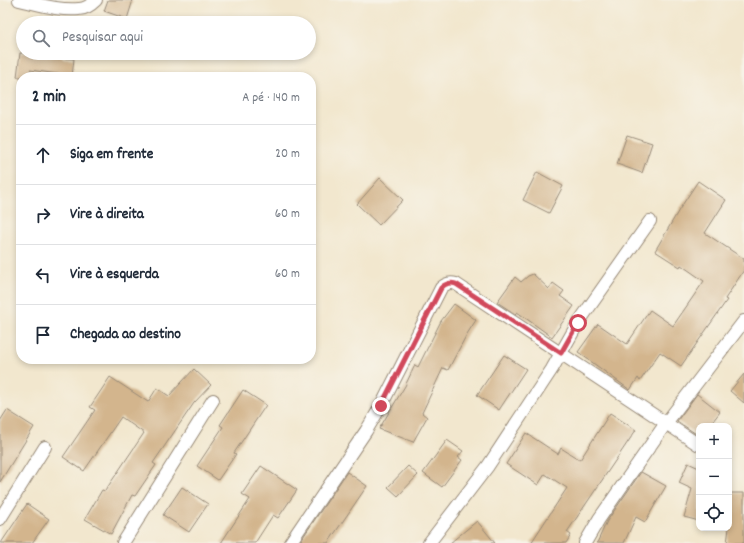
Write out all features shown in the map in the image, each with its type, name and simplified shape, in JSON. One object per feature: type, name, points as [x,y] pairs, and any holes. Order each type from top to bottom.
[{"type":"street","points":[[19,0],[63,8],[81,9],[96,0]]},
{"type":"street","points":[[429,543],[488,466],[552,369],[578,323],[650,221]]},
{"type":"street","points":[[290,543],[366,431],[381,406],[441,288],[449,283],[456,284],[696,443]]},
{"type":"street","points":[[585,543],[599,519],[666,423],[744,321]]},
{"type":"street","points":[[123,543],[213,400]]},
{"type":"street","points":[[0,519],[44,447]]},
{"type":"building","points":[[108,0],[133,0],[128,16],[118,16],[104,11]]},
{"type":"building","points":[[19,60],[74,60],[72,72],[44,72],[30,70],[30,72],[18,72]]},
{"type":"building","points":[[627,135],[652,143],[642,173],[617,164]]},
{"type":"building","points":[[537,172],[563,186],[549,213],[523,200]]},
{"type":"building","points":[[380,178],[403,200],[379,225],[357,204]]},
{"type":"building","points":[[698,181],[726,200],[705,233],[744,259],[744,270],[725,299],[727,300],[681,366],[660,352],[640,381],[638,378],[630,390],[578,352],[598,324],[627,344],[650,310],[673,326],[704,281],[681,265],[680,267],[655,251]]},
{"type":"building","points":[[533,274],[549,289],[553,283],[564,291],[560,296],[574,306],[552,337],[517,312],[515,314],[497,302],[515,277],[521,282]]},
{"type":"building","points":[[454,304],[476,320],[448,370],[443,368],[422,413],[427,417],[413,442],[379,429],[405,386],[415,365],[418,367],[441,321]]},
{"type":"building","points":[[504,355],[526,369],[499,410],[477,395]]},
{"type":"building","points":[[194,369],[211,385],[194,403],[153,463],[156,465],[135,496],[132,495],[111,534],[85,519],[102,490],[105,491],[144,433],[121,417],[84,471],[63,457],[95,410],[90,407],[110,377],[148,402],[157,388],[169,396]]},
{"type":"building","points":[[744,374],[744,403],[730,391]]},
{"type":"building","points":[[243,390],[266,405],[218,480],[197,466],[223,427],[220,425]]},
{"type":"building","points":[[697,394],[720,412],[711,423],[696,423],[696,434],[677,421]]},
{"type":"building","points":[[7,410],[34,427],[0,482],[0,421]]},
{"type":"building","points":[[610,413],[636,430],[567,532],[571,535],[566,543],[531,543],[567,488],[545,474],[538,485],[506,464],[526,433],[558,454],[561,448],[580,460]]},
{"type":"building","points":[[447,440],[463,451],[458,457],[462,460],[442,487],[423,473]]},
{"type":"building","points":[[688,463],[696,467],[696,520],[684,517],[692,489],[679,483]]},
{"type":"building","points":[[261,466],[297,490],[278,518],[273,515],[255,543],[221,543],[250,499],[242,494]]},
{"type":"building","points":[[408,466],[418,475],[398,496],[388,487]]},
{"type":"building","points":[[347,472],[367,486],[328,543],[299,543]]},
{"type":"building","points":[[641,472],[666,486],[645,522],[636,517],[624,543],[597,543],[607,521]]},
{"type":"building","points":[[182,487],[208,504],[189,532],[163,515]]},
{"type":"building","points":[[732,493],[744,493],[744,543],[727,543],[729,531],[732,531]]},
{"type":"building","points":[[27,504],[49,519],[32,543],[1,543]]},
{"type":"building","points":[[477,521],[495,543],[450,543]]},
{"type":"route","points":[[381,406],[441,288],[444,285],[449,283],[456,284],[561,353],[578,323]]}]
